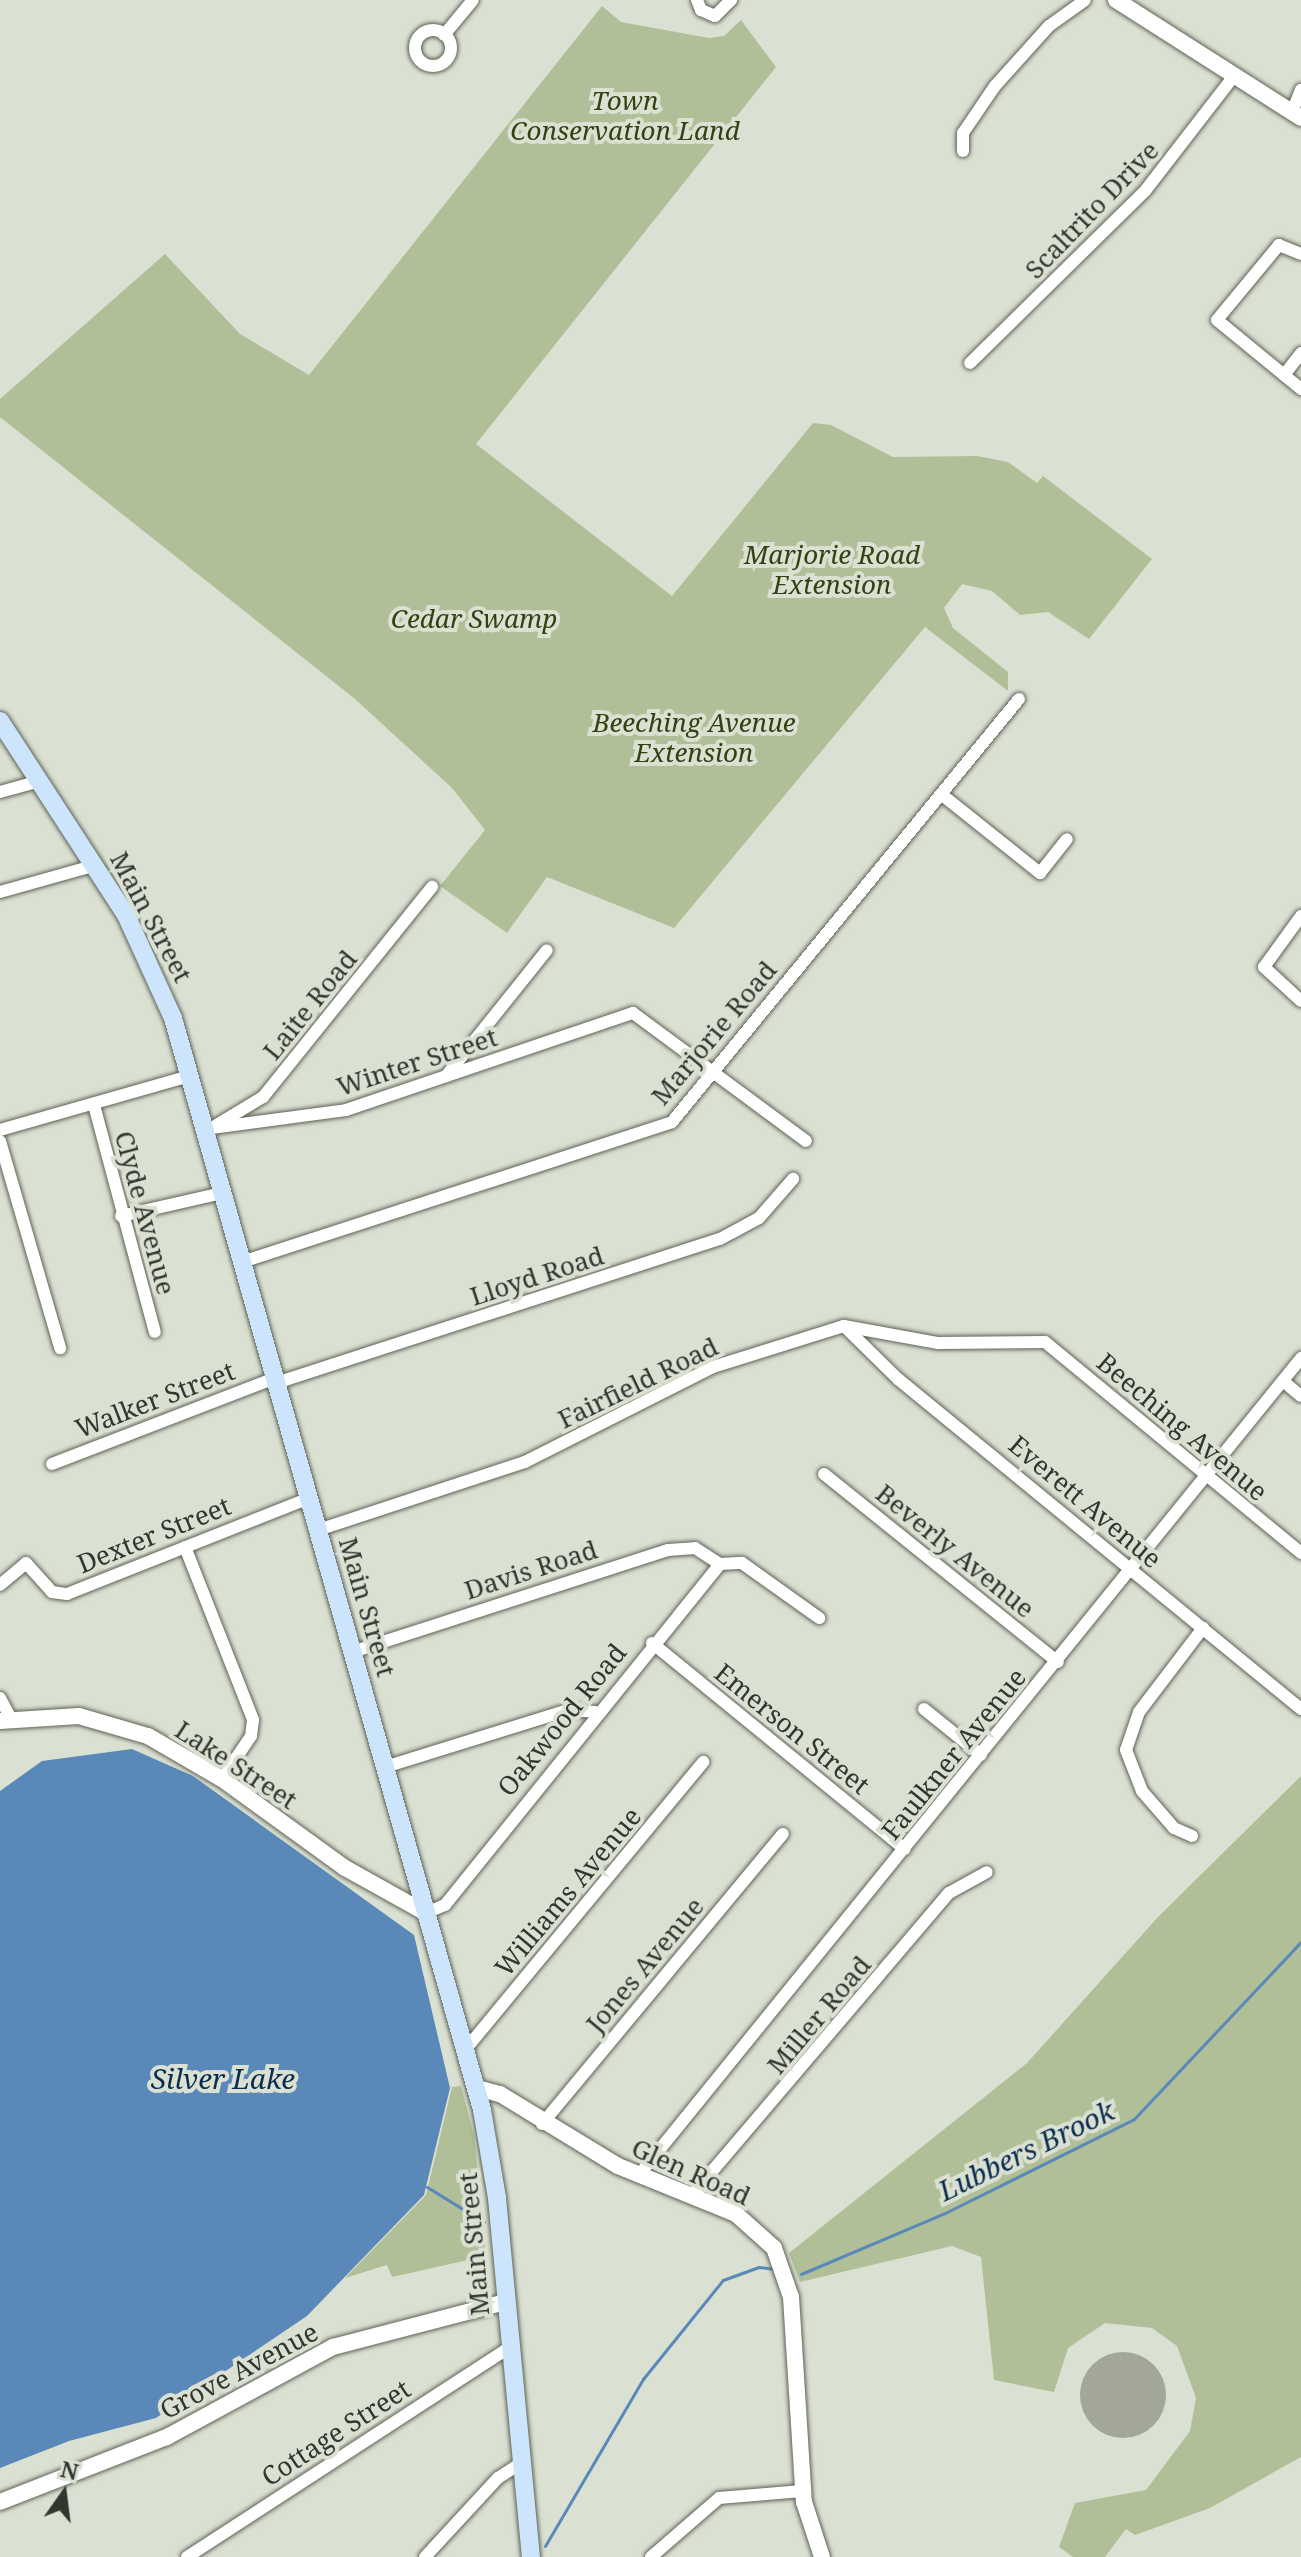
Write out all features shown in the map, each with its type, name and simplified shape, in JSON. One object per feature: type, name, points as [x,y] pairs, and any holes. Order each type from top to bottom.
[{"type":"main road","name":"Main Street","points":[[0,721],[96,865],[154,970],[189,1076],[477,2088],[493,2165],[531,2557]]},
{"type":"street","points":[[444,35],[473,0]]},
{"type":"street","points":[[697,0],[701,10],[715,16],[731,0]]},
{"type":"street","points":[[963,151],[963,133],[995,86],[1049,26],[1085,0]]},
{"type":"street","points":[[1116,0],[1296,115],[1301,90]]},
{"type":"street","name":"Scaltrito Drive","points":[[970,363],[1145,191],[1233,77]]},
{"type":"street","points":[[1301,254],[1279,245],[1217,320],[1301,389]]},
{"type":"street","points":[[1284,375],[1301,353]]},
{"type":"street","name":"Marjorie Road","points":[[242,1262],[651,1134],[681,1115],[714,1067],[1019,699]]},
{"type":"street","points":[[0,792],[40,781]]},
{"type":"street","points":[[941,794],[1040,873],[1067,839]]},
{"type":"street","points":[[0,892],[96,865]]},
{"type":"street","name":"Laite Road","points":[[204,1129],[263,1097],[432,887]]},
{"type":"street","points":[[1301,916],[1264,967],[1301,1001]]},
{"type":"street","points":[[446,1076],[547,950]]},
{"type":"street","name":"Winter Street","points":[[204,1129],[326,1115],[638,1014],[714,1067]]},
{"type":"street","points":[[714,1067],[806,1141]]},
{"type":"street","points":[[0,1130],[189,1076]]},
{"type":"street","name":"Clyde Avenue","points":[[94,1105],[121,1216],[155,1332]]},
{"type":"street","points":[[0,1141],[60,1348]]},
{"type":"street","name":"Lloyd Road","points":[[275,1380],[720,1239],[759,1218],[793,1179]]},
{"type":"street","points":[[121,1216],[222,1193]]},
{"type":"street","name":"Fairfield Road","points":[[318,1530],[525,1462],[713,1367],[844,1326],[938,1343],[1033,1341]]},
{"type":"street","name":"Everett Avenue","points":[[844,1326],[880,1364],[1301,1709]]},
{"type":"street","name":"Beeching Avenue","points":[[1033,1341],[1050,1346],[1301,1553]]},
{"type":"street","name":"Faulkner Avenue","points":[[639,2175],[1058,1662],[1301,1358]]},
{"type":"street","name":"Walker Street","points":[[52,1464],[275,1380]]},
{"type":"street","points":[[1283,1381],[1301,1396]]},
{"type":"street","name":"Beverly Avenue","points":[[824,1474],[1058,1662]]},
{"type":"street","name":"Dexter Street","points":[[0,1585],[26,1563],[49,1589],[62,1595],[309,1498]]},
{"type":"street","points":[[185,1547],[253,1720],[251,1736],[222,1779]]},
{"type":"street","name":"Davis Road","points":[[352,1652],[668,1550],[695,1548],[720,1564]]},
{"type":"street","points":[[720,1564],[737,1561],[819,1618]]},
{"type":"street","name":"Oakwood Road","points":[[426,1913],[445,1905],[595,1712],[720,1564]]},
{"type":"street","points":[[1192,1836],[1174,1828],[1142,1791],[1126,1750],[1139,1712],[1203,1628]]},
{"type":"street","name":"Emerson Street","points":[[652,1643],[905,1849]]},
{"type":"street","points":[[0,1698],[6,1720]]},
{"type":"street","points":[[924,1709],[981,1755]]},
{"type":"street","points":[[385,1767],[568,1710],[595,1712]]},
{"type":"street","name":"Lake Street","points":[[6,1720],[62,1715],[116,1725],[222,1779],[345,1868],[426,1913]]},
{"type":"street","name":"Williams Avenue","points":[[465,2050],[703,1762]]},
{"type":"street","name":"Jones Avenue","points":[[542,2124],[783,1834]]},
{"type":"street","name":"Miller Road","points":[[691,2196],[949,1893],[987,1872]]},
{"type":"street","name":"Glen Road","points":[[477,2088],[505,2097],[542,2124],[639,2175],[748,2222],[785,2270],[798,2366],[802,2491],[822,2557]]},
{"type":"street","name":"Grove Avenue","points":[[0,2502],[167,2437],[333,2347],[506,2302]]},
{"type":"street","name":"Cottage Street","points":[[187,2557],[510,2347]]},
{"type":"street","points":[[425,2557],[498,2478],[521,2463]]},
{"type":"street","points":[[651,2557],[719,2498],[802,2491]]},
{"type":"green space","points":[[602,6],[621,22],[709,38],[724,36],[741,20],[776,67],[476,444],[672,596],[813,423],[831,425],[893,457],[977,456],[1008,462],[1037,483],[1043,476],[1152,559],[1089,639],[1048,612],[1020,615],[992,591],[962,584],[944,608],[953,628],[1008,672],[1008,691],[925,627],[674,928],[547,877],[507,933],[440,886],[485,830],[452,788],[355,699],[0,417],[0,399],[165,254],[240,334],[309,375]]},
{"type":"green space","points":[[1301,1776],[1301,2457],[1210,2508],[1135,2535],[1126,2529],[1105,2557],[1073,2557],[1059,2547],[1075,2503],[1146,2490],[1190,2431],[1196,2398],[1177,2346],[1152,2328],[1105,2323],[1068,2348],[1054,2392],[994,2380],[981,2257],[952,2246],[800,2282],[789,2253],[1027,2063],[1158,1917]]},
{"type":"green space","points":[[461,2086],[474,2135],[486,2256],[392,2277],[387,2265],[345,2278],[426,2195],[452,2087]]},
{"type":"water","name":"Silver Lake","points":[[132,1749],[193,1776],[414,1935],[450,2088],[424,2195],[307,2316],[156,2418],[69,2441],[0,2468],[0,1791],[42,1761]]},
{"type":"building","points":[[1115,2352],[1131,2352],[1154,2364],[1163,2378],[1166,2395],[1163,2412],[1154,2426],[1131,2438],[1115,2438],[1099,2431],[1087,2419],[1080,2403],[1080,2387],[1087,2371],[1099,2359]]},
{"type":"waterway","name":"Lubbers Brook","points":[[801,2274],[945,2213],[1134,2119],[1301,1942]]},
{"type":"waterway","points":[[427,2187],[484,2222]]},
{"type":"waterway","name":"Lubbers Brook","points":[[545,2546],[643,2379],[723,2280],[759,2267],[775,2269]]},
{"type":"park label","name":"Town Conservation Land","points":[[625,116]]},
{"type":"park label","name":"Marjorie Road Extension","points":[[832,570]]},
{"type":"park label","name":"Cedar Swamp","points":[[474,619]]},
{"type":"park label","name":"Beeching Avenue Extension","points":[[694,738]]}]
